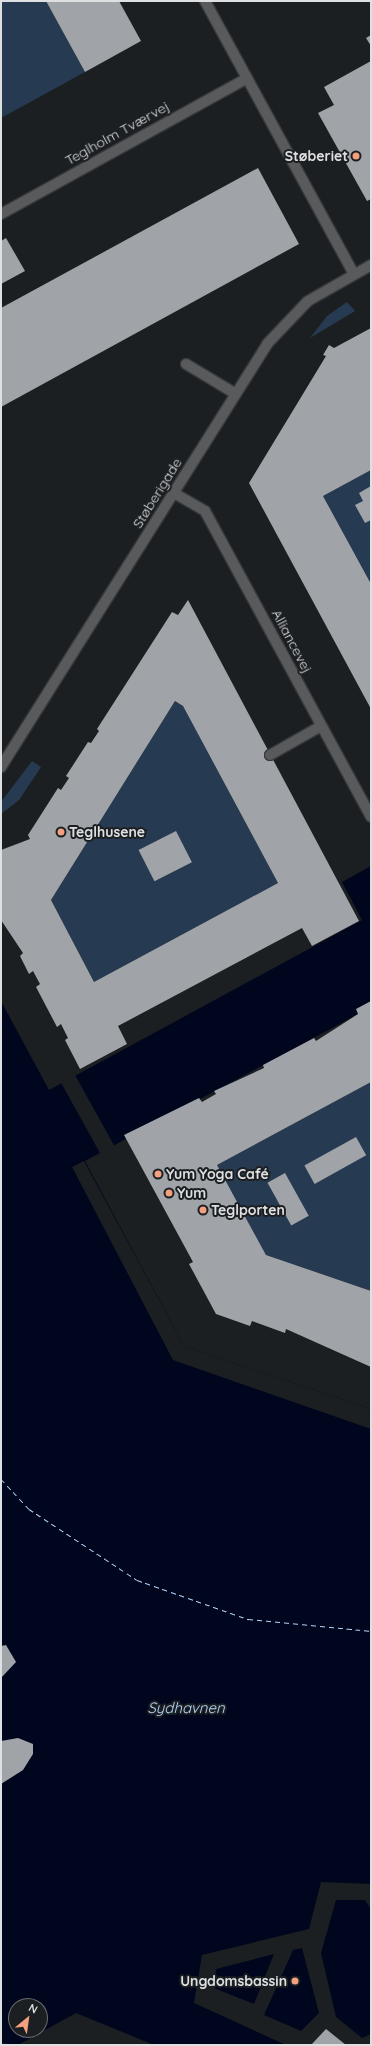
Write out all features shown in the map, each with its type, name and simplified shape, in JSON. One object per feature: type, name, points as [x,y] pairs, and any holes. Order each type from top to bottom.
[{"type":"street","points":[[205,1],[354,274]]},
{"type":"street","name":"Teglholm Tværvej","points":[[1,214],[247,78]]},
{"type":"street","name":"Støberigade","points":[[1,767],[267,344],[308,301],[371,265]]},
{"type":"street","points":[[186,364],[236,394]]},
{"type":"street","name":"Alliancevej","points":[[174,493],[205,511],[371,817]]},
{"type":"street","points":[[270,755],[322,726]]},
{"type":"shaded area","points":[[1,1],[46,1],[85,72],[1,118]]},
{"type":"shaded area","points":[[347,302],[355,311],[310,338],[327,316]]},
{"type":"shaded area","points":[[371,470],[371,584],[323,496]]},
{"type":"shaded area","points":[[175,701],[183,706],[278,883],[94,982],[51,900]]},
{"type":"shaded area","points":[[32,761],[41,767],[19,800],[1,814],[1,802]]},
{"type":"shaded area","points":[[371,1082],[371,1291],[266,1255],[217,1165]]},
{"type":"water","name":"Sydhavnen","points":[[371,866],[371,1007],[85,1161],[184,1346],[371,1409],[371,2045],[154,2045],[76,2013],[48,2028],[48,1998],[8,1998],[8,2038],[31,2038],[18,2045],[1,2043],[1,1001],[49,1090],[362,920],[342,882]]},
{"type":"pier","points":[[75,1075],[114,1146],[100,1154],[61,1083]]},
{"type":"pier","points":[[84,1161],[184,1346],[371,1409],[371,1429],[173,1360],[72,1167]]},
{"type":"pier","points":[[321,1882],[371,1884],[371,1909],[365,1900],[336,1900],[321,1953],[336,2017],[362,2038],[371,2034],[371,2045],[286,2045],[194,2003],[202,1955],[309,1929]],"holes":[[[302,1948],[319,2013],[301,2031],[264,2015],[293,1950]],[[274,1954],[254,2004],[214,1988],[216,1969]]]},
{"type":"building","points":[[46,1],[119,1],[141,41],[85,72]]},
{"type":"building","points":[[371,35],[371,46],[366,38]]},
{"type":"building","name":"Støberiet","points":[[371,61],[371,199],[367,201],[318,113],[334,105],[324,87]]},
{"type":"building","points":[[258,168],[299,244],[1,407],[1,308]]},
{"type":"building","points":[[6,238],[25,271],[1,284],[1,241]]},
{"type":"building","points":[[371,328],[371,470],[323,496],[371,584],[371,709],[249,483],[326,356],[323,355],[329,345],[334,348]]},
{"type":"building","points":[[371,486],[371,520],[365,523],[355,505],[363,501],[359,493]]},
{"type":"building","name":"Teglhusene","points":[[188,600],[359,921],[312,946],[302,928],[118,1026],[127,1044],[80,1069],[65,1040],[68,1038],[61,1024],[57,1027],[36,987],[40,984],[33,971],[29,974],[20,956],[23,953],[1,920],[1,850],[30,839],[28,835],[58,788],[61,790],[69,778],[66,776],[88,742],[91,743],[99,731],[97,729],[172,612],[178,615]],"holes":[[[175,701],[183,706],[278,883],[94,982],[51,900]]]},
{"type":"building","name":"Teglhusene","points":[[176,831],[192,862],[154,881],[139,850]]},
{"type":"building","name":"Teglporten","points":[[371,1001],[371,1082],[217,1165],[266,1255],[371,1291],[371,1367],[286,1329],[285,1333],[252,1321],[250,1326],[216,1314],[189,1264],[193,1262],[124,1135],[199,1098],[202,1102],[216,1094],[214,1091],[264,1068],[263,1065],[314,1038],[316,1041],[358,1014],[356,1009]]},
{"type":"building","points":[[356,1137],[366,1155],[315,1184],[304,1166]]},
{"type":"building","points":[[285,1173],[309,1216],[291,1226],[268,1183]]},
{"type":"building","points":[[6,1645],[16,1662],[1,1678],[1,1646]]},
{"type":"building","points":[[18,1738],[33,1744],[33,1754],[23,1770],[1,1784],[1,1741]]},
{"type":"building","points":[[326,2029],[346,2045],[311,2045]]},
{"type":"ferry route","points":[[1,1479],[29,1509],[137,1580],[248,1619],[371,1631]]},
{"type":"place","name":"Støberiet","points":[[356,156]]},
{"type":"place","name":"Teglhusene","points":[[61,832]]},
{"type":"place","name":"Yum Yoga Café","points":[[158,1174]]},
{"type":"place","name":"Yum","points":[[169,1193]]},
{"type":"place","name":"Teglporten","points":[[203,1210]]},
{"type":"place","name":"Ungdomsbassin","points":[[295,1981]]}]
